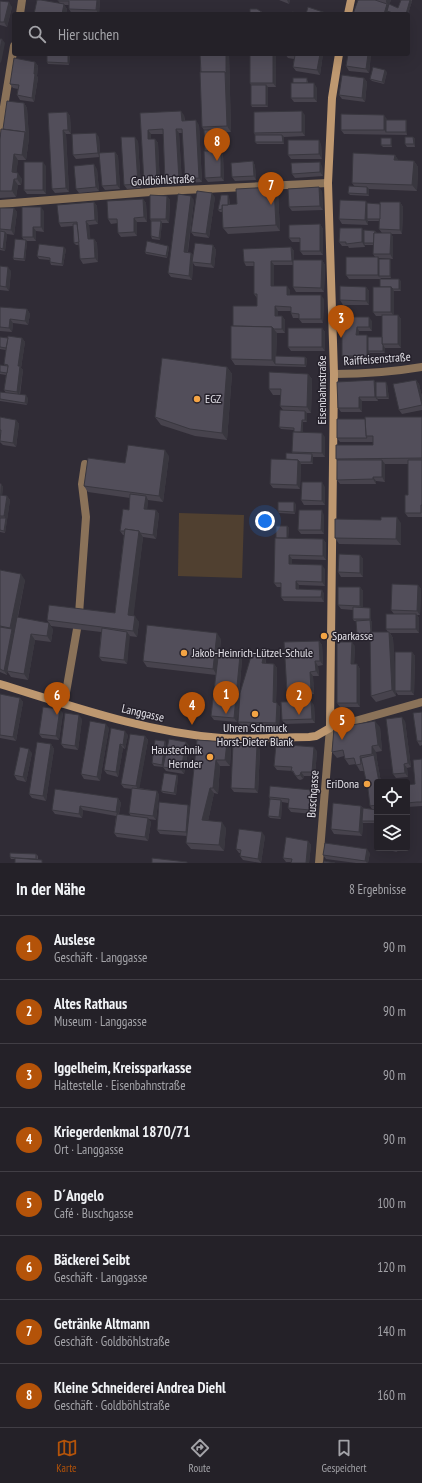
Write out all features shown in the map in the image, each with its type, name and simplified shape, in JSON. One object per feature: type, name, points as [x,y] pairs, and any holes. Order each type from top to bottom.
[{"type":"main road","points":[[348,12],[351,0]]},
{"type":"main road","name":"Eisenbahnstraße","points":[[330,728],[334,374],[328,183],[332,98],[339,56]]},
{"type":"main road","name":"Langgasse","points":[[0,684],[64,704],[150,727],[198,736],[222,738],[309,737],[316,736],[330,728]]},
{"type":"street","points":[[20,12],[22,0]]},
{"type":"street","points":[[0,131],[12,56]]},
{"type":"street","name":"Goldböhlstraße","points":[[0,204],[163,191],[328,183]]},
{"type":"street","name":"Raiffeisenstraße","points":[[334,374],[365,374],[422,367]]},
{"type":"street","points":[[79,614],[86,517],[82,484],[85,464]]},
{"type":"street","points":[[64,704],[78,629]]},
{"type":"street","points":[[330,728],[422,702]]},
{"type":"street","name":"Buschgasse","points":[[319,863],[330,728]]},
{"type":"shaded area","points":[[179,513],[244,515],[242,578],[178,576]]},
{"type":"building","points":[[37,0],[64,4],[62,12],[34,12]]},
{"type":"building","points":[[58,0],[97,0],[96,10],[69,9],[69,1]]},
{"type":"building","points":[[358,0],[375,0],[387,4],[385,12],[354,12]]},
{"type":"building","points":[[401,0],[410,0],[407,12],[387,11],[389,4],[398,8]]},
{"type":"building","points":[[0,1],[9,2],[4,22],[0,22]]},
{"type":"building","points":[[308,7],[323,12],[307,12]]},
{"type":"building","points":[[250,9],[257,9],[262,12],[250,12]]},
{"type":"building","points":[[0,39],[2,39],[0,50]]},
{"type":"building","points":[[47,56],[68,56],[68,63],[47,62]]},
{"type":"building","points":[[200,56],[226,56],[226,73],[201,72]]},
{"type":"building","points":[[250,56],[273,56],[273,83],[250,83]]},
{"type":"building","points":[[295,56],[320,56],[317,70],[293,67]]},
{"type":"building","points":[[348,56],[368,56],[366,69],[346,66]]},
{"type":"building","points":[[14,58],[35,62],[32,98],[17,95],[19,85],[10,84]]},
{"type":"building","points":[[373,67],[385,70],[382,82],[370,79]]},
{"type":"building","points":[[200,72],[225,72],[227,126],[202,127]]},
{"type":"building","points":[[342,75],[364,78],[362,98],[339,95]]},
{"type":"building","points":[[293,78],[307,78],[307,83],[293,83]]},
{"type":"building","points":[[291,83],[314,83],[314,98],[291,98]]},
{"type":"building","points":[[251,85],[266,85],[266,105],[251,105]]},
{"type":"building","points":[[7,101],[24,103],[26,134],[25,132],[3,129]]},
{"type":"building","points":[[181,111],[182,121],[196,120],[199,178],[185,179],[182,129],[176,129],[179,180],[165,181],[163,129],[148,130],[148,139],[155,139],[157,182],[144,182],[140,113]]},
{"type":"building","points":[[302,111],[302,132],[254,133],[254,112]]},
{"type":"building","points":[[67,112],[68,130],[63,130],[66,188],[52,189],[48,113]]},
{"type":"building","points":[[341,114],[384,115],[384,130],[341,130]]},
{"type":"building","points":[[386,120],[406,120],[406,132],[386,132]]},
{"type":"building","points":[[1,129],[25,132],[22,155],[14,154],[12,172],[18,173],[17,179],[14,179],[12,191],[0,191]]},
{"type":"building","points":[[204,130],[216,130],[216,151],[205,151]]},
{"type":"building","points":[[96,133],[98,153],[73,155],[72,134]]},
{"type":"building","points":[[255,135],[282,135],[283,142],[255,142]]},
{"type":"building","points":[[121,137],[135,137],[138,184],[124,185]]},
{"type":"building","points":[[405,137],[413,137],[414,144],[405,144]]},
{"type":"building","points":[[381,138],[391,138],[391,145],[381,145]]},
{"type":"building","points":[[288,140],[319,140],[319,154],[288,155]]},
{"type":"building","points":[[204,151],[221,151],[221,177],[205,178]]},
{"type":"building","points":[[115,152],[117,185],[102,186],[99,153]]},
{"type":"building","points":[[353,153],[395,155],[394,160],[414,161],[412,185],[352,183]]},
{"type":"building","points":[[253,161],[254,176],[232,177],[231,163]]},
{"type":"building","points":[[24,162],[43,162],[43,190],[24,190]]},
{"type":"building","points":[[320,162],[320,172],[292,174],[291,163]]},
{"type":"building","points":[[94,164],[96,187],[76,189],[74,166]]},
{"type":"building","points":[[349,186],[367,187],[367,194],[348,193]]},
{"type":"building","points":[[274,187],[276,225],[223,228],[222,205],[237,204],[236,189]]},
{"type":"building","points":[[319,187],[320,206],[289,207],[288,189]]},
{"type":"building","points":[[197,191],[212,193],[206,234],[191,232]]},
{"type":"building","points":[[178,194],[191,196],[184,252],[191,253],[189,276],[168,273]]},
{"type":"building","points":[[150,195],[167,196],[166,219],[150,219]]},
{"type":"building","points":[[221,195],[228,195],[228,205],[222,205],[222,209],[218,210]]},
{"type":"building","points":[[143,199],[144,217],[134,218],[134,232],[118,233],[117,219],[108,219],[107,201]]},
{"type":"building","points":[[340,200],[366,201],[365,220],[339,219]]},
{"type":"building","points":[[94,202],[95,220],[86,221],[88,239],[94,239],[95,258],[80,259],[77,222],[59,223],[57,205]]},
{"type":"building","points":[[380,202],[400,202],[400,230],[379,229]]},
{"type":"building","points":[[367,203],[380,204],[380,219],[367,219]]},
{"type":"building","points":[[22,207],[41,207],[41,227],[33,227],[33,237],[22,237]]},
{"type":"building","points":[[0,208],[14,208],[11,230],[0,229]]},
{"type":"building","points":[[151,221],[161,221],[159,238],[151,236]]},
{"type":"building","points":[[73,224],[77,224],[79,242],[74,243]]},
{"type":"building","points":[[320,224],[320,251],[300,251],[300,238],[289,238],[289,225]]},
{"type":"building","points":[[340,228],[362,228],[362,242],[346,244],[346,242],[339,242]]},
{"type":"building","points":[[364,230],[375,231],[374,243],[364,243]]},
{"type":"building","points":[[0,231],[5,232],[3,249],[0,248]]},
{"type":"building","points":[[374,233],[391,233],[390,254],[373,254]]},
{"type":"building","points":[[15,239],[26,240],[24,259],[13,258]]},
{"type":"building","points":[[147,241],[168,246],[166,256],[145,252]]},
{"type":"building","points":[[195,243],[213,245],[211,264],[192,262]]},
{"type":"building","points":[[39,244],[64,247],[62,264],[50,262],[50,258],[37,256]]},
{"type":"building","points":[[291,247],[292,261],[271,261],[271,286],[287,286],[287,295],[321,295],[321,319],[299,319],[299,314],[291,313],[291,307],[275,306],[275,316],[282,316],[282,329],[274,329],[272,327],[233,326],[233,306],[257,306],[257,294],[254,294],[254,262],[244,262],[243,249]]},
{"type":"building","points":[[346,257],[378,257],[378,275],[346,275]]},
{"type":"building","points":[[379,259],[390,259],[390,276],[379,276]]},
{"type":"building","points":[[293,260],[322,260],[321,288],[293,287]]},
{"type":"building","points":[[0,266],[8,267],[6,287],[0,286]]},
{"type":"building","points":[[380,279],[399,279],[399,289],[380,287]]},
{"type":"building","points":[[340,286],[366,287],[366,301],[340,300]]},
{"type":"building","points":[[373,287],[391,287],[391,312],[373,312]]},
{"type":"building","points":[[0,307],[27,309],[25,321],[10,319],[9,328],[0,327]]},
{"type":"building","points":[[382,315],[398,315],[398,344],[382,344]]},
{"type":"building","points":[[342,317],[369,317],[369,327],[357,327],[356,335],[367,335],[367,356],[342,356]]},
{"type":"building","points":[[231,326],[272,327],[272,360],[231,359]]},
{"type":"building","points":[[288,328],[322,328],[322,347],[288,347]]},
{"type":"building","points":[[8,336],[22,338],[18,366],[20,366],[17,392],[4,390],[8,365],[4,364]]},
{"type":"building","points":[[0,337],[8,338],[6,348],[0,347]]},
{"type":"building","points":[[368,337],[382,337],[383,351],[368,351]]},
{"type":"building","points":[[275,356],[305,357],[305,365],[275,364]]},
{"type":"building","name":"EGZ","points":[[162,358],[227,367],[222,433],[190,429],[155,417]]},
{"type":"building","points":[[0,365],[8,366],[7,373],[0,372]]},
{"type":"building","points":[[269,372],[308,374],[307,407],[280,406],[281,389],[269,389]]},
{"type":"building","points":[[374,380],[375,397],[359,397],[359,408],[338,408],[337,382]]},
{"type":"building","points":[[416,380],[422,405],[399,410],[393,384]]},
{"type":"building","points":[[376,382],[386,382],[387,397],[376,397]]},
{"type":"building","points":[[0,392],[26,395],[25,403],[0,399]]},
{"type":"building","points":[[280,410],[305,411],[305,420],[302,420],[301,432],[294,432],[294,428],[279,427]]},
{"type":"building","points":[[0,417],[16,420],[13,443],[0,441]]},
{"type":"building","points":[[365,417],[422,417],[422,458],[336,459],[336,445],[373,445],[373,436],[366,436]]},
{"type":"building","points":[[337,419],[365,419],[367,438],[337,438]]},
{"type":"building","points":[[293,432],[322,433],[322,453],[292,452]]},
{"type":"building","points":[[128,445],[165,450],[159,496],[84,486],[88,458],[125,463]]},
{"type":"building","points":[[286,453],[312,454],[311,462],[300,462],[298,460],[286,459]]},
{"type":"building","points":[[271,459],[298,460],[297,485],[270,484]]},
{"type":"building","points":[[337,460],[382,460],[382,477],[373,477],[373,479],[337,480]]},
{"type":"building","points":[[408,460],[422,460],[421,513],[405,513],[405,495],[408,495]]},
{"type":"building","points":[[302,482],[322,482],[322,501],[301,500]]},
{"type":"building","points":[[130,494],[146,496],[144,509],[156,510],[153,535],[125,529],[125,531],[120,531],[123,509],[129,510]]},
{"type":"building","points":[[0,495],[7,496],[4,516],[0,516]]},
{"type":"building","points":[[278,502],[294,502],[294,512],[278,511]]},
{"type":"building","points":[[299,510],[322,510],[321,530],[298,530]]},
{"type":"building","points":[[381,517],[397,517],[396,539],[335,538],[335,519],[381,520]]},
{"type":"building","points":[[0,518],[6,518],[4,531],[0,530]]},
{"type":"building","points":[[276,526],[287,526],[287,538],[276,538]]},
{"type":"building","points":[[125,529],[139,531],[128,615],[135,616],[133,631],[47,620],[49,605],[115,613]]},
{"type":"building","points":[[275,538],[323,539],[323,556],[289,555],[289,564],[322,565],[322,582],[296,581],[296,589],[322,590],[321,597],[281,597],[281,583],[274,583]]},
{"type":"building","points":[[339,554],[360,555],[360,573],[338,572]]},
{"type":"building","points":[[0,570],[21,574],[10,628],[0,626]]},
{"type":"building","points":[[392,584],[418,585],[417,611],[391,610]]},
{"type":"building","points":[[338,587],[360,587],[360,606],[338,605]]},
{"type":"building","points":[[353,607],[370,608],[370,619],[353,619]]},
{"type":"building","points":[[386,614],[416,614],[416,629],[386,629]]},
{"type":"building","points":[[17,617],[49,623],[47,636],[31,634],[24,674],[7,671]]},
{"type":"building","points":[[370,620],[370,634],[357,634],[356,621]]},
{"type":"building","name":"Jakob-Heinrich-Lützel-Schule","points":[[147,625],[217,633],[213,669],[143,661]]},
{"type":"building","points":[[0,627],[12,629],[4,671],[0,669]]},
{"type":"building","points":[[102,628],[127,632],[124,660],[99,657]]},
{"type":"building","points":[[370,632],[389,632],[392,690],[371,696]]},
{"type":"building","points":[[319,641],[320,661],[315,661],[316,671],[310,672],[311,690],[287,692],[284,642]]},
{"type":"building","points":[[337,642],[352,642],[351,664],[357,664],[357,703],[337,703]]},
{"type":"building","points":[[219,649],[228,650],[228,654],[240,655],[234,718],[211,716]]},
{"type":"building","points":[[395,652],[412,652],[411,691],[395,691]]},
{"type":"building","points":[[252,653],[264,654],[262,663],[274,664],[273,702],[277,703],[276,723],[238,722],[240,693]]},
{"type":"building","points":[[0,694],[20,698],[13,737],[0,735]]},
{"type":"building","points":[[311,701],[312,719],[282,720],[281,702]]},
{"type":"building","points":[[43,707],[60,709],[56,736],[39,734]]},
{"type":"building","points":[[422,712],[422,741],[417,741],[413,713]]},
{"type":"building","points":[[65,713],[79,715],[75,746],[61,744]]},
{"type":"building","points":[[402,717],[408,763],[404,764],[405,773],[393,774],[386,719]]},
{"type":"building","points":[[90,721],[106,724],[97,777],[81,774]]},
{"type":"building","points":[[375,721],[378,745],[372,746],[372,754],[360,756],[361,764],[356,765],[354,758],[345,759],[343,750],[332,752],[334,728]]},
{"type":"building","points":[[111,728],[125,731],[123,745],[120,744],[116,772],[104,770]]},
{"type":"building","points":[[130,734],[145,736],[136,786],[121,784]]},
{"type":"building","points":[[169,739],[186,742],[181,770],[163,767]]},
{"type":"building","points":[[155,740],[165,741],[162,765],[152,763]]},
{"type":"building","points":[[197,740],[227,742],[225,760],[216,760],[213,788],[210,788],[202,820],[222,822],[219,845],[186,843]]},
{"type":"building","points":[[37,742],[51,744],[43,796],[29,794]]},
{"type":"building","points":[[233,744],[257,745],[255,789],[231,788]]},
{"type":"building","points":[[276,744],[314,747],[312,772],[301,772],[300,775],[297,776],[293,771],[291,771],[292,767],[274,766]]},
{"type":"building","points":[[20,747],[29,749],[23,777],[14,775]]},
{"type":"building","points":[[374,755],[378,779],[374,779],[374,805],[370,806],[361,758]]},
{"type":"building","points":[[422,759],[422,802],[410,803],[410,785],[415,784],[413,760]]},
{"type":"building","points":[[164,773],[177,775],[174,793],[161,791]]},
{"type":"building","points":[[270,786],[312,790],[310,810],[288,808],[289,799],[269,797]]},
{"type":"building","points":[[132,788],[157,791],[153,816],[129,813]]},
{"type":"building","points":[[55,789],[118,798],[116,812],[80,806],[79,814],[52,810]]},
{"type":"building","points":[[270,799],[281,800],[279,817],[268,816]]},
{"type":"building","points":[[159,802],[188,805],[186,832],[157,830]]},
{"type":"building","points":[[333,803],[361,806],[359,832],[331,829]]},
{"type":"building","points":[[363,808],[374,810],[374,821],[362,821]]},
{"type":"building","points":[[117,814],[148,818],[145,837],[114,833]]},
{"type":"building","points":[[239,829],[262,832],[258,859],[240,856],[241,850],[236,849]]},
{"type":"building","points":[[286,837],[308,841],[306,863],[291,863],[292,859],[283,858]]},
{"type":"building","points":[[325,843],[367,849],[365,861],[323,855]]},
{"type":"building","points":[[10,853],[36,854],[36,859],[10,857]]},
{"type":"building","points":[[15,858],[42,860],[42,863],[15,863]]},
{"type":"building","points":[[152,858],[187,862],[187,863],[152,863]]},
{"type":"building","points":[[324,861],[335,863],[323,863]]},
{"type":"place","name":"Kleine Schneiderei Andrea Diehl","points":[[217,161]]},
{"type":"place","name":"Getränke Altmann","points":[[271,205]]},
{"type":"place","name":"Iggelheim, Kreissparkasse","points":[[341,338]]},
{"type":"place","name":"EGZ","points":[[197,399]]},
{"type":"place","name":"Sparkasse","points":[[324,636]]},
{"type":"place","name":"Jakob-Heinrich-Lützel-Schule","points":[[184,653]]},
{"type":"place","name":"Auslese","points":[[226,714]]},
{"type":"place","name":"Uhren Schmuck Horst-Dieter Blank","points":[[255,714]]},
{"type":"place","name":"Bäckerei Seibt","points":[[57,715]]},
{"type":"place","name":"Altes Rathaus","points":[[299,715]]},
{"type":"place","name":"Kriegerdenkmal 1870/71","points":[[192,725]]},
{"type":"place","name":"D´Angelo","points":[[342,740]]},
{"type":"place","name":"Haustechnik Hernder","points":[[210,757]]},
{"type":"place","name":"EriDona","points":[[367,784]]}]
